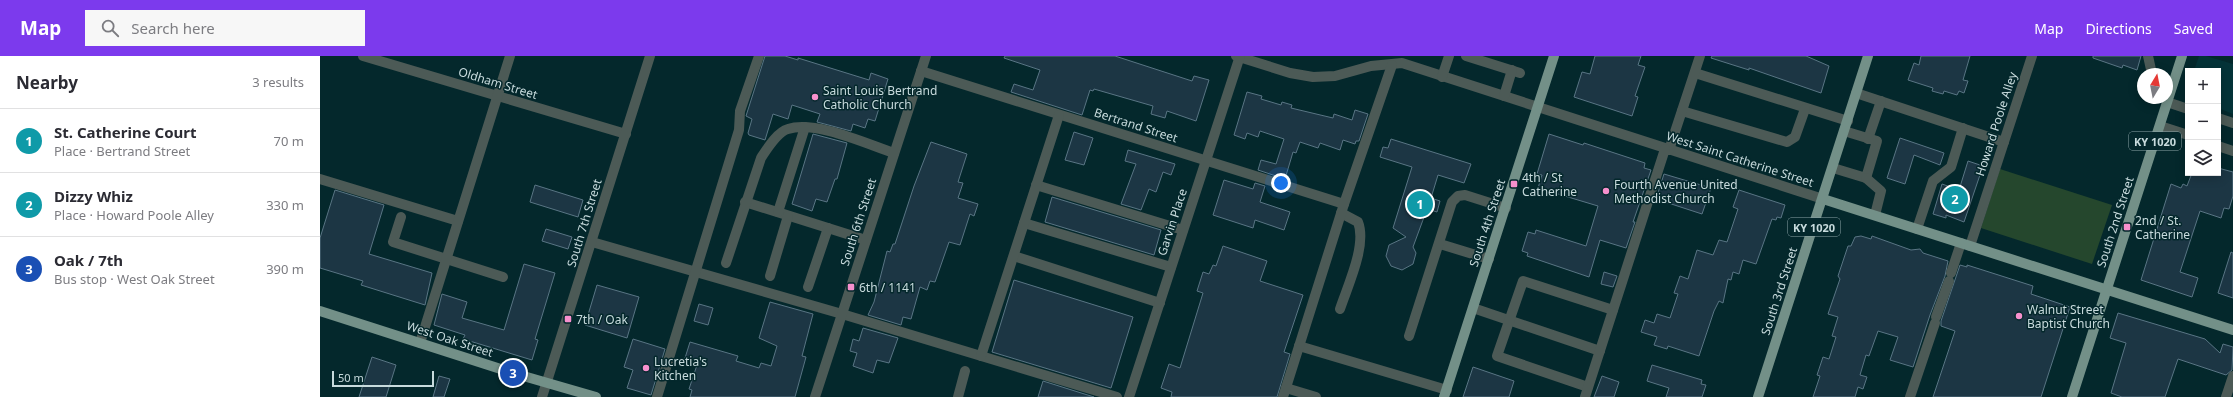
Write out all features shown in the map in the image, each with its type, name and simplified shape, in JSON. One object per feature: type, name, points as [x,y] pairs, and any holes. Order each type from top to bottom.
[{"type":"main road","name":"South 4th Street","points":[[1446,394],[1554,56]]},
{"type":"main road","name":"South 3rd Street","points":[[1758,397],[1868,56]]},
{"type":"main road","name":"South 2nd Street","points":[[2173,81],[2182,56]]},
{"type":"main road","name":"South 2nd Street","points":[[2072,397],[2160,126],[2166,104]]},
{"type":"main road","name":"West Saint Catherine Street","points":[[1823,199],[2233,330]]},
{"type":"main road","name":"West Oak Street","points":[[320,311],[547,383],[596,397]]},
{"type":"street","name":"Oldham Street","points":[[364,56],[389,60],[498,96],[626,134]]},
{"type":"street","points":[[420,343],[510,56]]},
{"type":"street","name":"South 7th Street","points":[[542,397],[650,56]]},
{"type":"street","points":[[657,397],[739,130],[740,111],[758,56]]},
{"type":"street","name":"South 6th Street","points":[[815,397],[926,56]]},
{"type":"street","name":"West Saint Catherine Street","points":[[1239,56],[1290,73],[1313,77],[1335,76],[1371,66],[1384,64],[1392,65],[1403,60],[1442,77],[1823,199]]},
{"type":"street","name":"Garvin Place","points":[[1129,397],[1239,56]]},
{"type":"street","points":[[1442,77],[1449,56]]},
{"type":"street","points":[[1466,56],[1516,71],[1504,96]]},
{"type":"street","points":[[1585,397],[1667,149],[1682,111],[1700,56]]},
{"type":"street","name":"Howard Poole Alley","points":[[1910,397],[1950,277],[1965,245],[2004,142],[2032,56]]},
{"type":"street","points":[[2148,56],[2151,68]]},
{"type":"street","points":[[1316,397],[1285,392],[1343,208],[1392,65]]},
{"type":"street","name":"Bertrand Street","points":[[921,71],[1206,161],[1343,208],[1358,222],[1361,230],[1361,242],[1340,309]]},
{"type":"street","points":[[1695,73],[1848,121]]},
{"type":"street","points":[[1856,93],[2004,142]]},
{"type":"street","points":[[2173,98],[2185,107]]},
{"type":"street","points":[[1868,139],[1881,101]]},
{"type":"street","points":[[1682,111],[1787,142],[1795,137],[1805,108]]},
{"type":"street","points":[[982,356],[1059,115]]},
{"type":"street","points":[[2221,119],[2233,123]]},
{"type":"street","points":[[726,263],[761,158],[770,144],[787,129],[812,126],[894,154]]},
{"type":"street","points":[[2160,126],[2185,134]]},
{"type":"street","points":[[778,212],[805,127]]},
{"type":"street","points":[[1917,229],[1933,181],[1951,167],[1963,128]]},
{"type":"street","points":[[1844,131],[1877,141],[1866,178]]},
{"type":"street","points":[[2221,147],[2233,151]]},
{"type":"street","points":[[1833,168],[1866,178],[1881,192],[1876,215]]},
{"type":"street","points":[[320,179],[458,221]]},
{"type":"street","points":[[1036,185],[1184,230]]},
{"type":"street","points":[[1409,336],[1440,244],[1452,202],[1458,196],[1465,195],[1506,208]]},
{"type":"street","points":[[746,202],[866,240]]},
{"type":"street","points":[[770,276],[788,216]]},
{"type":"street","points":[[401,217],[393,242],[503,277]]},
{"type":"street","points":[[1024,224],[1172,267]]},
{"type":"street","points":[[808,287],[828,228]]},
{"type":"street","points":[[592,242],[842,314],[1117,397]]},
{"type":"street","points":[[1440,244],[1489,259]]},
{"type":"street","points":[[1014,256],[1160,303]]},
{"type":"street","points":[[1588,386],[1497,356],[1523,281],[1613,310]]},
{"type":"street","points":[[1473,308],[1600,351]]},
{"type":"street","points":[[1299,346],[1446,394]]},
{"type":"street","points":[[958,397],[965,371]]},
{"type":"street","points":[[2226,397],[2233,376]]},
{"type":"shaded area","points":[[2199,56],[2206,56],[2233,64],[2233,114],[2221,109],[2221,68],[2195,68]]},
{"type":"green space","points":[[2000,169],[2112,205],[2092,264],[1981,228]]},
{"type":"building","name":"Saint Louis Bertrand Catholic Church","points":[[765,56],[785,56],[798,60],[798,58],[869,80],[871,73],[888,79],[875,121],[868,119],[865,128],[853,124],[851,131],[817,122],[820,114],[792,105],[788,119],[773,114],[765,140],[749,135],[748,133],[752,119],[746,116]]},
{"type":"building","points":[[1005,56],[1115,56],[1192,81],[1194,76],[1209,80],[1196,121],[1167,111],[1165,118],[1151,114],[1153,106],[1094,89],[1093,91],[1090,90],[1082,115],[1011,92],[1014,84],[1033,90],[1040,70],[1004,58]]},
{"type":"building","points":[[1595,56],[1641,56],[1638,65],[1645,67],[1635,96],[1638,97],[1632,116],[1574,97],[1582,72],[1590,74]]},
{"type":"building","points":[[1712,56],[1806,56],[1829,66],[1821,93],[1749,68],[1749,70],[1711,58]]},
{"type":"building","points":[[1921,56],[1970,56],[1963,80],[1968,81],[1964,93],[1959,91],[1957,95],[1944,91],[1943,94],[1932,91],[1933,88],[1908,80],[1914,63],[1919,65]]},
{"type":"building","points":[[2093,56],[2141,56],[2137,70],[2123,65],[2122,68],[2093,58]]},
{"type":"building","points":[[1247,92],[1262,96],[1261,99],[1281,105],[1282,102],[1292,105],[1291,108],[1333,118],[1334,114],[1352,120],[1355,110],[1368,114],[1359,141],[1356,141],[1355,144],[1343,140],[1340,150],[1320,143],[1318,148],[1300,142],[1296,153],[1293,152],[1285,179],[1258,170],[1261,160],[1276,164],[1284,139],[1260,131],[1258,137],[1247,133],[1245,139],[1234,135]]},
{"type":"building","points":[[1074,132],[1093,138],[1084,165],[1065,160]]},
{"type":"building","points":[[813,134],[847,143],[837,179],[835,179],[827,202],[816,199],[812,211],[792,204]]},
{"type":"building","name":"Fourth Avenue United Methodist Church","points":[[1549,134],[1583,145],[1584,143],[1645,163],[1644,168],[1651,170],[1633,222],[1635,222],[1626,248],[1600,240],[1589,277],[1527,256],[1528,253],[1522,251],[1528,232],[1535,234],[1536,230],[1586,246],[1598,206],[1538,188],[1542,175],[1537,174]]},
{"type":"building","points":[[1900,138],[1944,153],[1940,165],[1914,155],[1905,184],[1887,178]]},
{"type":"building","points":[[1391,139],[1471,164],[1464,183],[1438,175],[1431,198],[1440,201],[1437,212],[1427,209],[1413,247],[1416,253],[1413,264],[1402,270],[1391,266],[1386,256],[1389,245],[1406,237],[1393,228],[1412,167],[1380,157],[1383,147],[1388,148]]},
{"type":"building","points":[[931,142],[967,154],[958,182],[963,183],[958,198],[978,204],[974,216],[970,214],[960,245],[949,242],[935,282],[930,281],[927,290],[920,287],[911,319],[903,317],[901,325],[868,315],[874,302],[887,251],[890,252],[893,244],[895,244],[914,186]]},
{"type":"building","points":[[1128,150],[1175,164],[1171,175],[1163,172],[1156,192],[1149,189],[1141,210],[1121,204],[1136,164],[1125,161]]},
{"type":"building","points":[[1968,161],[1983,166],[1964,222],[1946,215],[1946,218],[1933,214],[1942,184],[1959,190]]},
{"type":"building","points":[[2221,169],[2233,172],[2233,196],[2229,209],[2224,208],[2221,218],[2200,211],[2180,272],[2198,278],[2192,297],[2141,280],[2171,184],[2181,188],[2183,184],[2187,186],[2191,176],[2221,176]]},
{"type":"building","points":[[1664,174],[1711,188],[1702,214],[1656,199]]},
{"type":"building","points":[[1224,180],[1253,189],[1255,183],[1265,186],[1260,202],[1290,212],[1284,230],[1255,220],[1253,228],[1213,215]]},
{"type":"building","points":[[535,185],[583,200],[578,217],[530,202]]},
{"type":"building","points":[[335,190],[384,205],[369,254],[432,273],[425,305],[361,285],[363,281],[320,268],[320,238]]},
{"type":"building","points":[[1739,190],[1785,205],[1781,218],[1777,217],[1776,220],[1772,219],[1756,264],[1743,260],[1739,274],[1733,272],[1731,280],[1728,279],[1723,303],[1719,301],[1714,311],[1699,356],[1668,346],[1667,349],[1654,345],[1657,337],[1641,332],[1645,320],[1654,323],[1657,314],[1670,318],[1678,294],[1674,293],[1680,276],[1688,279],[1697,250],[1713,255],[1719,240],[1727,242],[1738,209],[1733,207]]},
{"type":"building","points":[[1052,197],[1161,230],[1154,255],[1045,222]]},
{"type":"building","points":[[546,229],[572,237],[568,249],[542,241]]},
{"type":"building","points":[[1861,236],[1871,239],[1872,236],[1911,250],[1920,249],[1923,253],[1948,261],[1945,276],[1930,315],[1913,367],[1890,360],[1898,337],[1878,331],[1869,356],[1866,355],[1860,375],[1867,377],[1863,389],[1858,387],[1855,397],[1813,397],[1820,376],[1817,375],[1823,357],[1829,359],[1836,337],[1832,336],[1838,317],[1828,314],[1840,279],[1838,276],[1848,246],[1851,246],[1855,237]]},
{"type":"building","points":[[1223,246],[1267,261],[1260,281],[1303,295],[1284,352],[1290,354],[1277,397],[1171,397],[1172,392],[1161,388],[1169,364],[1180,368],[1203,293],[1197,291],[1203,272],[1209,274],[1213,265],[1216,266]]},
{"type":"building","points":[[2231,252],[2233,253],[2233,298],[2218,293]]},
{"type":"building","points":[[524,264],[555,273],[535,339],[538,340],[532,360],[463,339],[465,335],[434,325],[442,294],[467,302],[462,318],[504,330]]},
{"type":"building","points":[[1960,265],[1967,267],[1967,265],[2033,286],[2031,294],[2070,307],[2041,397],[1933,397],[1955,331],[1941,326],[1941,321]]},
{"type":"building","points":[[1604,272],[1617,276],[1613,287],[1601,284]]},
{"type":"building","points":[[1014,280],[1133,317],[1111,388],[992,352]]},
{"type":"building","points":[[597,285],[639,297],[627,338],[585,325]]},
{"type":"building","points":[[770,302],[813,314],[802,356],[806,357],[795,397],[690,397],[692,390],[689,389],[698,362],[685,358],[690,342],[738,356],[736,361],[759,368],[761,363],[771,366],[777,346],[759,338]]},
{"type":"building","points":[[699,304],[713,308],[708,325],[694,321]]},
{"type":"building","points":[[2118,313],[2205,339],[2220,353],[2223,344],[2233,347],[2232,370],[2226,375],[2178,359],[2165,397],[2122,397],[2111,393],[2126,343],[2110,338]]},
{"type":"building","points":[[863,328],[898,338],[889,363],[877,360],[873,373],[853,366],[857,353],[850,351],[853,339],[859,341]]},
{"type":"building","points":[[633,339],[665,349],[651,395],[627,388],[633,370],[624,367]]},
{"type":"building","points":[[372,357],[396,365],[386,397],[359,397]]},
{"type":"building","points":[[1652,365],[1702,380],[1701,384],[1706,385],[1702,397],[1666,397],[1669,388],[1647,381]]},
{"type":"building","points":[[1473,367],[1514,381],[1509,397],[1463,397]]},
{"type":"building","points":[[439,376],[450,379],[444,397],[433,397]]},
{"type":"building","points":[[1602,376],[1619,382],[1614,397],[1594,397]]},
{"type":"building","points":[[1043,381],[1094,397],[1038,397]]},
{"type":"place","name":"Saint Louis Bertrand Catholic Church","points":[[815,97]]},
{"type":"place","name":"4th / St Catherine","points":[[1514,184]]},
{"type":"place","name":"Fourth Avenue United Methodist Church","points":[[1606,191]]},
{"type":"place","name":"Dizzy Whiz","points":[[1955,199]]},
{"type":"place","name":"St. Catherine Court","points":[[1420,204]]},
{"type":"place","name":"2nd / St. Catherine","points":[[2127,227]]},
{"type":"place","name":"6th / 1141","points":[[851,287]]},
{"type":"place","name":"Walnut Street Baptist Church","points":[[2019,316]]},
{"type":"place","name":"7th / Oak","points":[[568,319]]},
{"type":"place","name":"Lucretia's Kitchen","points":[[646,368]]},
{"type":"place","name":"Oak / 7th","points":[[513,373]]}]
